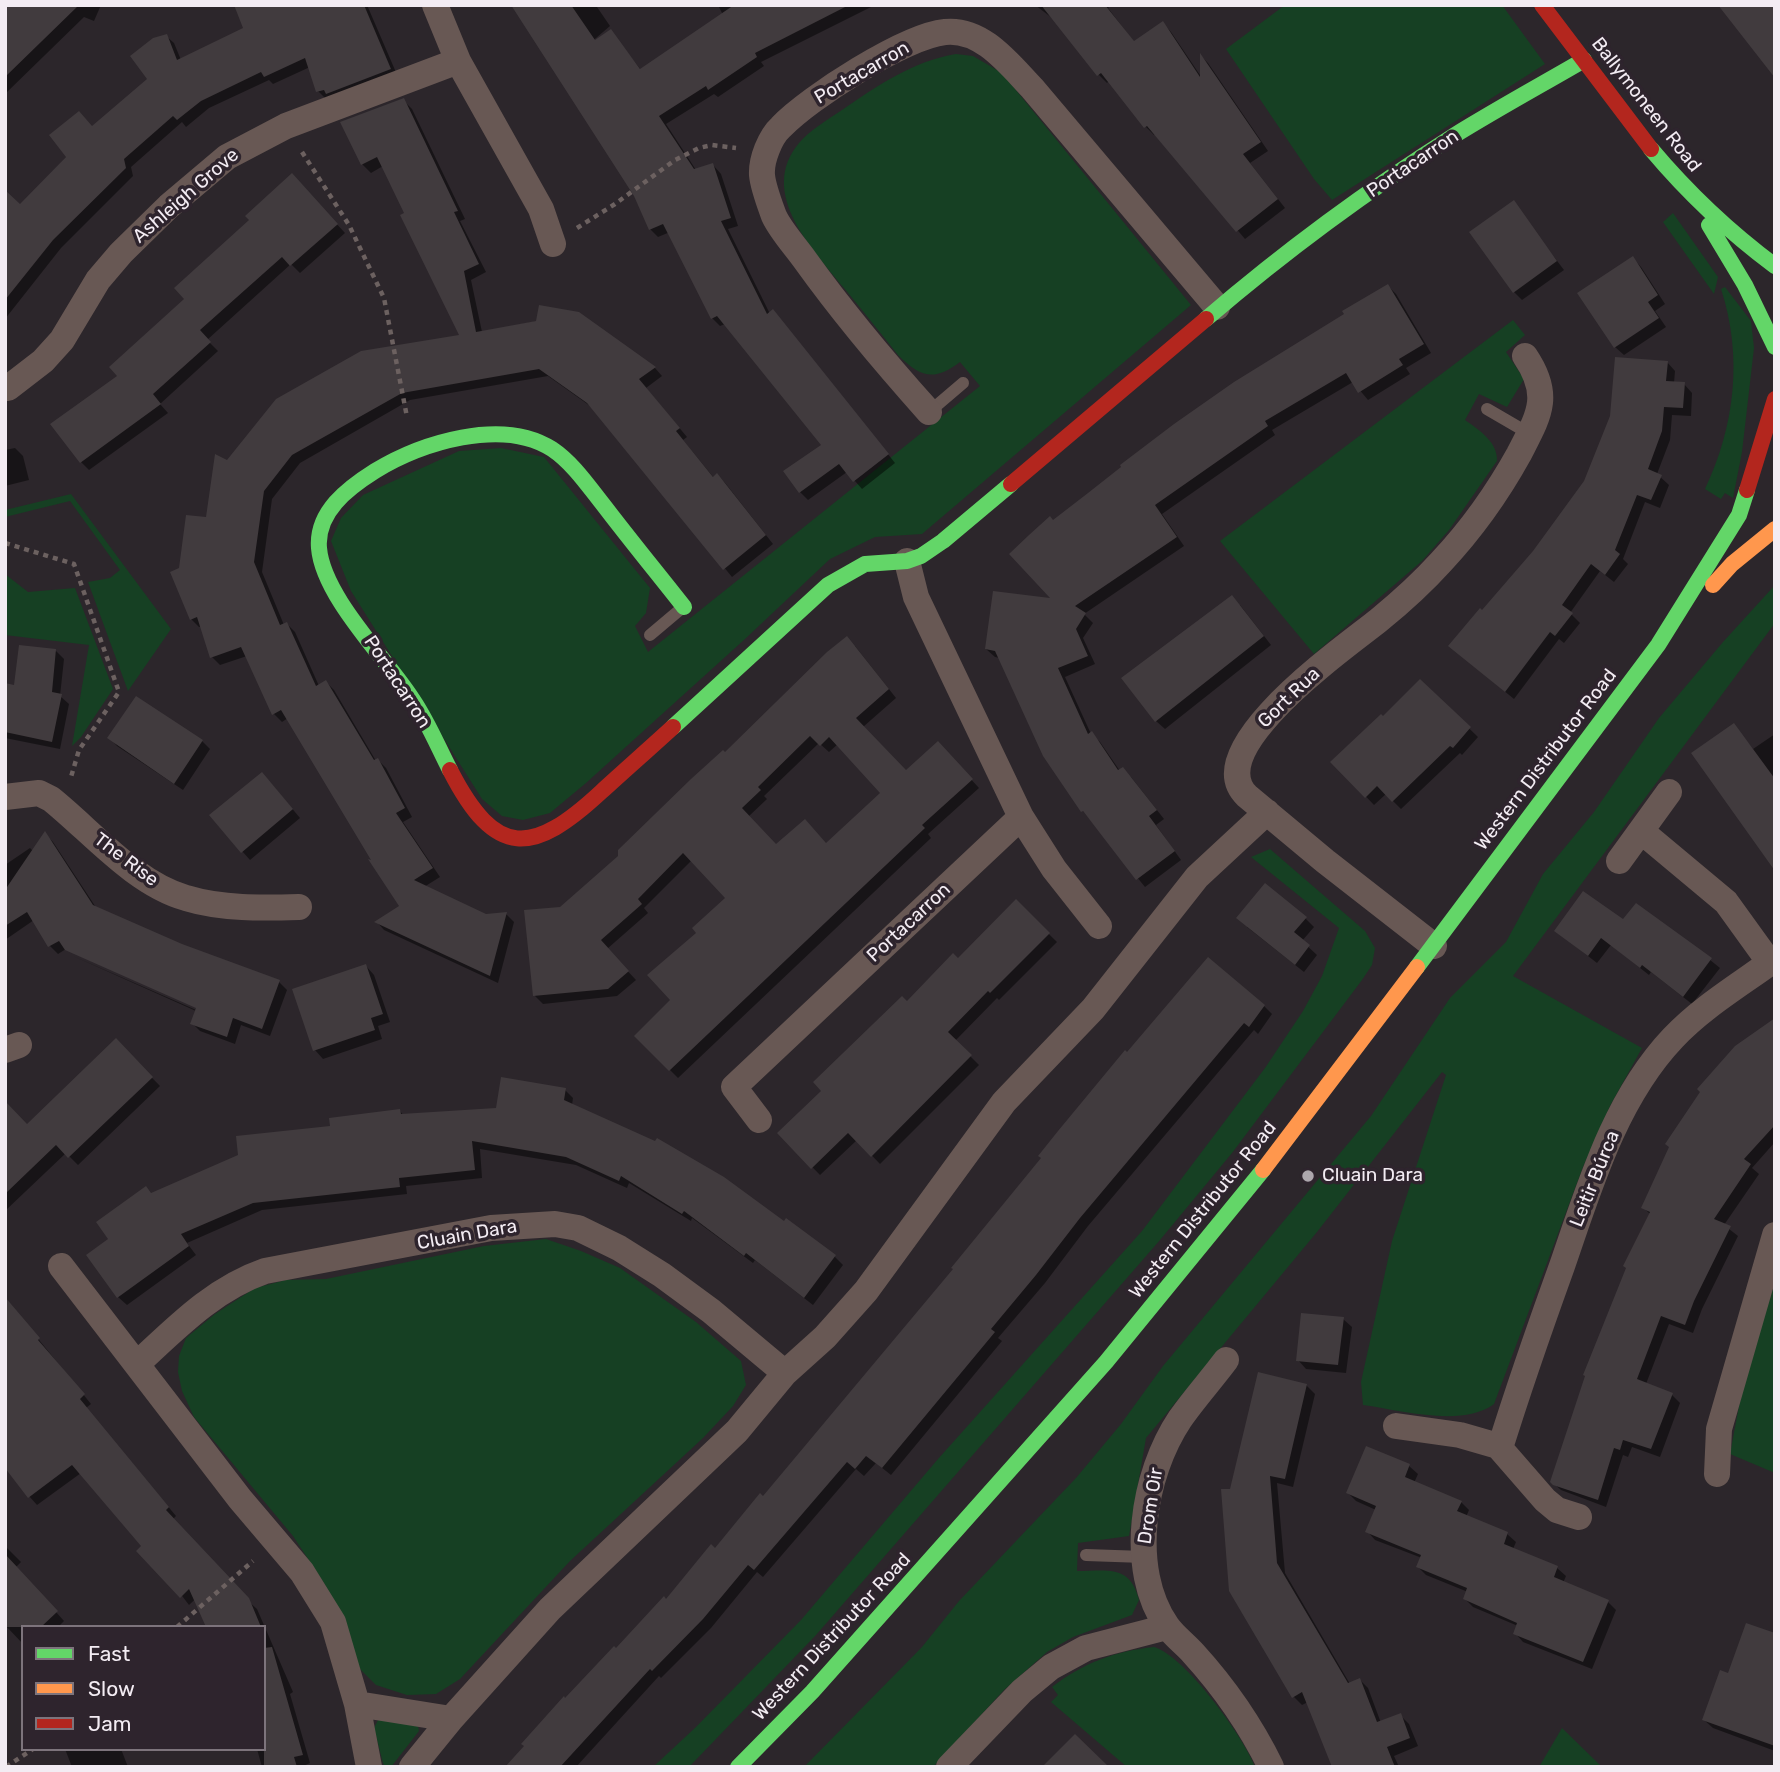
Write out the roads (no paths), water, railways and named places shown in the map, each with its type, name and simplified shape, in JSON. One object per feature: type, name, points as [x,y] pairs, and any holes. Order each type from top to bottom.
[{"type":"street","points":[[435,5],[458,61],[541,209],[553,244]]},
{"type":"street","name":"Ballymoneen Road","points":[[1542,5],[1664,165],[1692,196],[1775,266]]},
{"type":"street","name":"Portacarron","points":[[929,412],[817,276],[775,218],[762,176],[765,155],[779,128],[811,102],[864,67],[906,44],[946,32],[974,36],[999,54],[1217,307]]},
{"type":"street","name":"Portacarron","points":[[684,607],[580,476],[550,447],[514,435],[463,438],[416,451],[373,473],[335,501],[325,515],[320,531],[319,551],[330,582],[412,698],[472,807],[496,830],[514,838],[536,838],[555,830],[574,817],[828,585],[865,564],[907,561],[943,541],[1217,307],[1329,221],[1454,136],[1584,60]]},
{"type":"street","name":"Ashleigh Grove","points":[[8,388],[43,361],[57,346],[98,280],[142,232],[227,157],[286,125],[458,61]]},
{"type":"street","name":"Ballymoneen Road","points":[[1692,196],[1745,285],[1775,347]]},
{"type":"street","name":"Gort Rua","points":[[1434,946],[1240,788],[1236,778],[1237,766],[1247,743],[1268,715],[1293,690],[1382,618],[1441,562],[1489,501],[1530,434],[1542,395],[1535,371],[1525,356]]},
{"type":"street","name":"Western Distributor Road","points":[[738,1767],[821,1682],[1114,1352],[1222,1223],[1434,946],[1658,645],[1739,515],[1775,399]]},
{"type":"street","name":"Western Distributor Road","points":[[1658,645],[1732,564],[1775,529]]},
{"type":"street","points":[[907,561],[916,597],[1021,817],[1054,869],[1099,926]]},
{"type":"street","points":[[1619,861],[1669,792]]},
{"type":"street","name":"The Rise","points":[[5,797],[39,793],[51,799],[144,878],[184,898],[231,906],[299,907]]},
{"type":"street","points":[[412,1767],[451,1719],[550,1609],[737,1430],[785,1373],[825,1337],[866,1291],[1004,1102],[1093,1009],[1197,877],[1267,812]]},
{"type":"street","name":"Portacarron","points":[[759,1120],[734,1087],[1021,817]]},
{"type":"street","name":"Leitir Búrca","points":[[1500,1448],[1580,1214],[1627,1104],[1674,1037],[1709,1007],[1772,961],[1726,902],[1641,831]]},
{"type":"street","name":"Cluain Dara","points":[[137,1364],[209,1300],[244,1279],[265,1271],[491,1228],[555,1224],[578,1228],[630,1255],[711,1311],[785,1373]]},
{"type":"street","points":[[1717,1474],[1718,1429],[1775,1236]]},
{"type":"street","points":[[61,1266],[302,1572],[332,1622],[357,1704],[369,1767]]},
{"type":"street","name":"Drom Oir","points":[[1226,1360],[1179,1420],[1157,1463],[1144,1532],[1144,1575],[1167,1627],[1194,1653],[1247,1722],[1271,1767]]},
{"type":"street","points":[[1396,1426],[1460,1435],[1500,1448],[1545,1500],[1557,1510],[1579,1517]]},
{"type":"street","points":[[949,1767],[1022,1691],[1051,1667],[1086,1648],[1167,1627]]},
{"type":"street","points":[[357,1704],[451,1719]]},
{"type":"lane","points":[[929,412],[963,383]]},
{"type":"lane","points":[[1488,410],[1530,434]]},
{"type":"lane","name":"Portacarron","points":[[650,635],[684,607]]},
{"type":"lane","points":[[1086,1555],[1144,1558]]},
{"type":"place","name":"Cluain Dara","points":[[1308,1176]]}]
